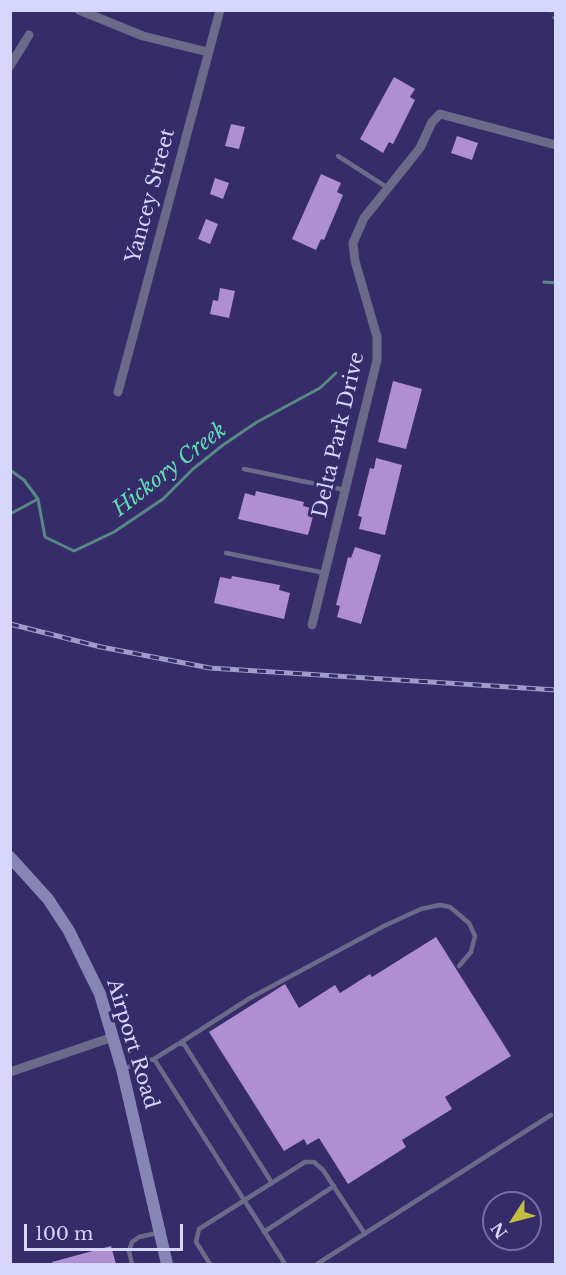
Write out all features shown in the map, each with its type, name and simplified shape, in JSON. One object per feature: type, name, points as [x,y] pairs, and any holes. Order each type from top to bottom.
[{"type":"street","points":[[79,10],[143,36],[208,52]]},
{"type":"street","name":"Yancey Street","points":[[118,392],[220,10]]},
{"type":"street","points":[[10,66],[29,35]]},
{"type":"street","name":"Delta Park Drive","points":[[312,625],[377,360],[377,337],[359,276],[353,243],[364,218],[420,148],[432,122],[440,114],[555,145]]},
{"type":"street","name":"Airport Road","points":[[10,857],[41,891],[69,931],[100,994],[122,1068],[167,1264]]},
{"type":"street","points":[[10,1072],[113,1037]]},
{"type":"lane","points":[[338,156],[388,188]]},
{"type":"lane","points":[[244,469],[345,490]]},
{"type":"lane","points":[[226,553],[325,573]]},
{"type":"lane","points":[[122,1068],[154,1059],[250,998],[384,926],[421,909],[440,905],[450,907],[469,923],[475,936],[471,952],[459,966]]},
{"type":"lane","points":[[180,1043],[184,1044],[272,1183]]},
{"type":"lane","points":[[154,1059],[285,1264]]},
{"type":"lane","points":[[317,1264],[551,1115]]},
{"type":"lane","points":[[210,1264],[196,1242],[199,1229],[305,1162],[314,1162],[334,1186],[365,1234]]},
{"type":"lane","points":[[264,1232],[334,1186]]},
{"type":"lane","points":[[132,1264],[129,1251],[132,1242],[139,1237],[160,1233]]},
{"type":"path","points":[[549,10],[555,22]]},
{"type":"building","points":[[394,77],[415,89],[410,97],[415,100],[393,144],[389,142],[383,153],[360,139]]},
{"type":"building","points":[[231,124],[245,127],[239,149],[225,146]]},
{"type":"building","points":[[457,136],[478,143],[472,160],[451,153]]},
{"type":"building","points":[[321,174],[341,183],[337,192],[343,195],[324,240],[321,239],[316,250],[292,239]]},
{"type":"building","points":[[215,178],[229,183],[223,199],[210,194]]},
{"type":"building","points":[[206,219],[218,224],[210,244],[198,239]]},
{"type":"building","points":[[220,288],[235,291],[229,318],[210,314],[213,300],[218,301]]},
{"type":"building","points":[[393,381],[422,389],[406,449],[378,442]]},
{"type":"building","points":[[376,458],[402,465],[385,535],[359,529],[362,517],[358,516],[370,468],[374,469]]},
{"type":"building","points":[[256,491],[304,502],[303,506],[315,509],[308,535],[238,519],[245,493],[255,496]]},
{"type":"building","points":[[355,547],[381,555],[361,624],[337,617],[340,606],[336,605],[348,557],[351,558]]},
{"type":"building","points":[[232,576],[280,585],[279,590],[290,593],[284,619],[214,603],[220,577],[231,579]]},
{"type":"building","points":[[436,937],[511,1056],[445,1097],[452,1109],[402,1140],[406,1147],[348,1184],[319,1138],[307,1145],[304,1139],[284,1151],[209,1032],[285,984],[299,1008],[335,985],[340,993],[370,974],[372,977]]},
{"type":"building","points":[[111,1246],[116,1264],[53,1264],[52,1262]]},
{"type":"waterway","name":"Hickory Creek","points":[[544,282],[556,283]]},
{"type":"waterway","name":"Hickory Creek","points":[[10,470],[24,480],[38,499],[45,537],[74,551],[114,532],[163,499],[193,469],[223,445],[257,422],[320,388],[336,373]]},
{"type":"waterway","name":"Hickory Creek","points":[[10,514],[38,499]]},
{"type":"railway","points":[[10,624],[101,647],[210,668],[556,690]]}]
